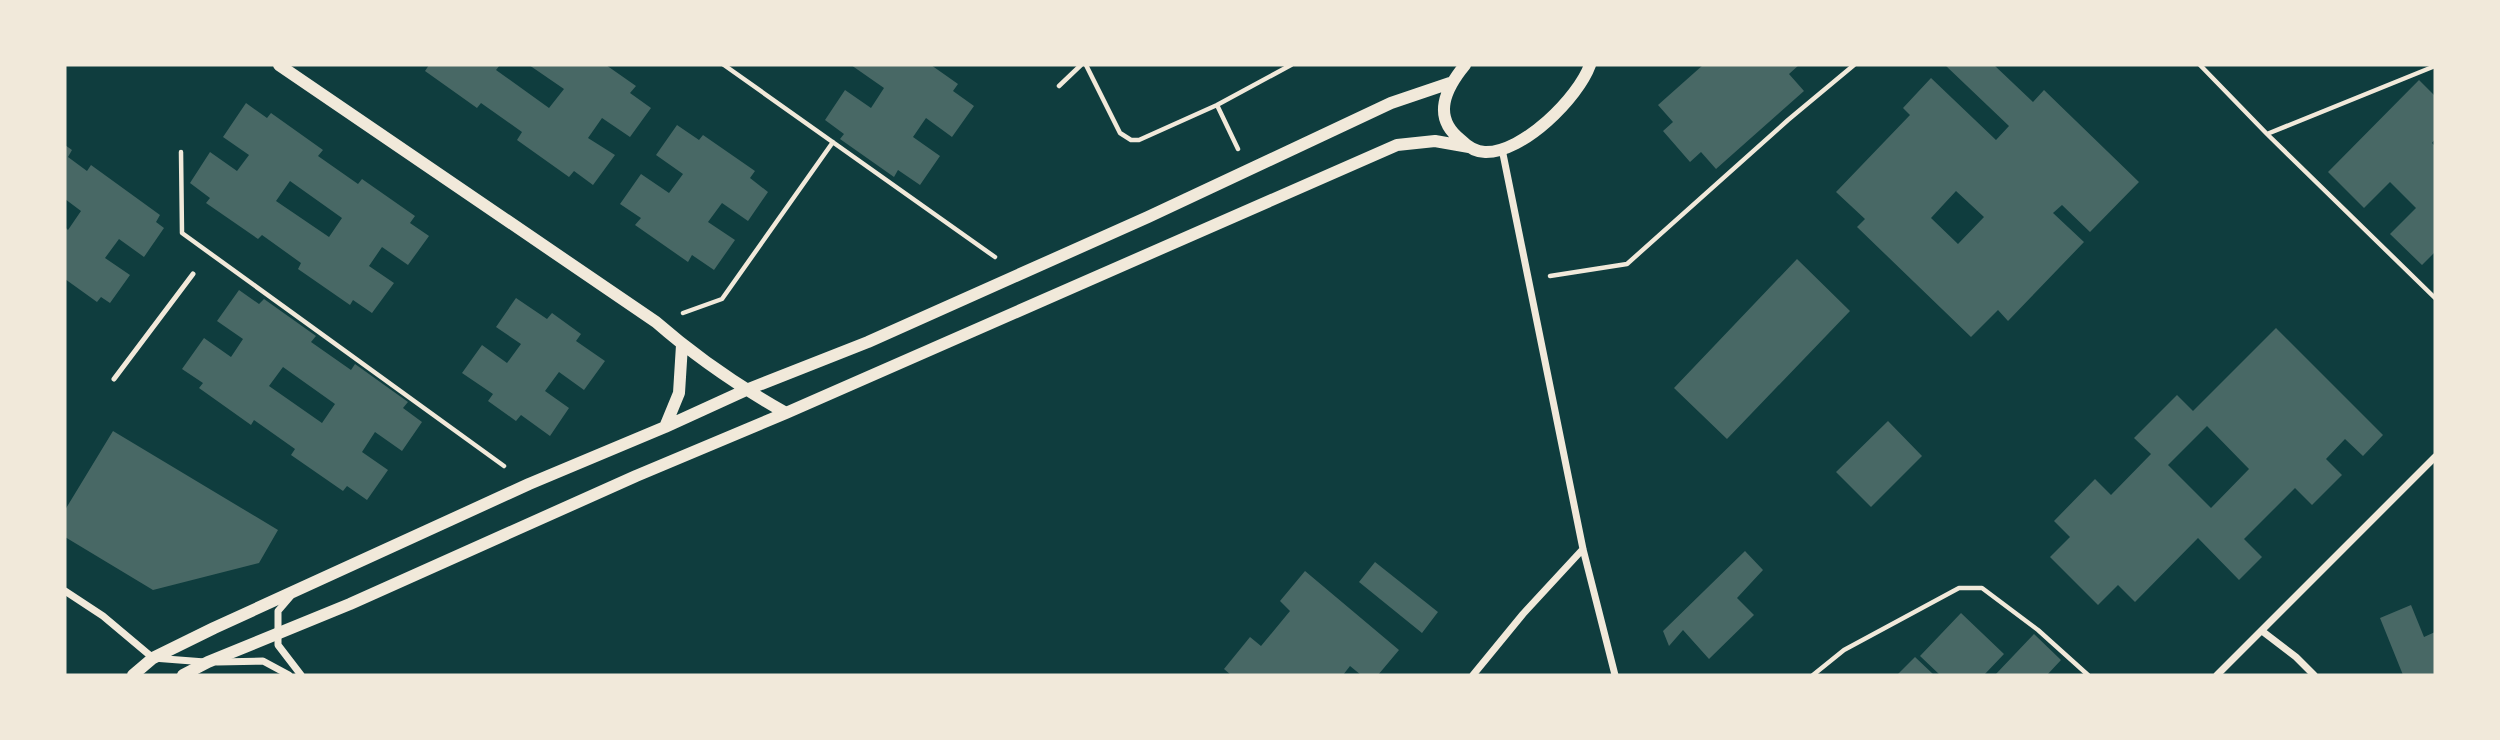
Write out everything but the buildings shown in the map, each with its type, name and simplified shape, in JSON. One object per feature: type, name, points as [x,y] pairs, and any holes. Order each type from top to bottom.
[{"type":"street","points":[[279,65],[656,322],[682,345],[746,390],[786,414]]},
{"type":"street","points":[[1465,65],[1450,83],[1444,99],[1445,118],[1453,134],[1469,147]]},
{"type":"street","points":[[183,675],[1397,145],[1435,141],[1484,152],[1502,149],[1540,126],[1565,104],[1588,71],[1598,65]]},
{"type":"street","points":[[133,675],[153,658],[529,484],[746,390],[869,342],[1391,103],[1450,83]]},
{"type":"street","points":[[1502,149],[1583,549],[1615,675]]},
{"type":"street","points":[[665,427],[679,393],[682,345]]},
{"type":"street","points":[[2217,675],[2435,457]]},
{"type":"street","points":[[1473,675],[1523,614],[1583,549]]},
{"type":"street","points":[[65,591],[103,616],[153,658],[208,662],[263,661],[289,675]]},
{"type":"street","points":[[294,591],[278,611],[278,645],[300,675]]},
{"type":"street","points":[[2262,631],[2296,657],[2314,675]]},
{"type":"lane","points":[[114,379],[193,274]]},
{"type":"path","points":[[724,65],[1018,274]]},
{"type":"path","points":[[1059,86],[1084,65],[1120,133],[1131,140],[1139,140],[1217,106],[1291,65]]},
{"type":"path","points":[[1528,279],[1627,264],[1788,120],[1854,65]]},
{"type":"path","points":[[2200,65],[2435,298]]},
{"type":"path","points":[[2267,134],[2435,66]]},
{"type":"path","points":[[1217,106],[1249,170]]},
{"type":"path","points":[[656,322],[722,299],[833,142]]},
{"type":"path","points":[[181,152],[182,233],[529,484]]},
{"type":"path","points":[[1813,675],[1844,650],[1959,588],[1982,588],[2038,630],[2088,675]]}]
